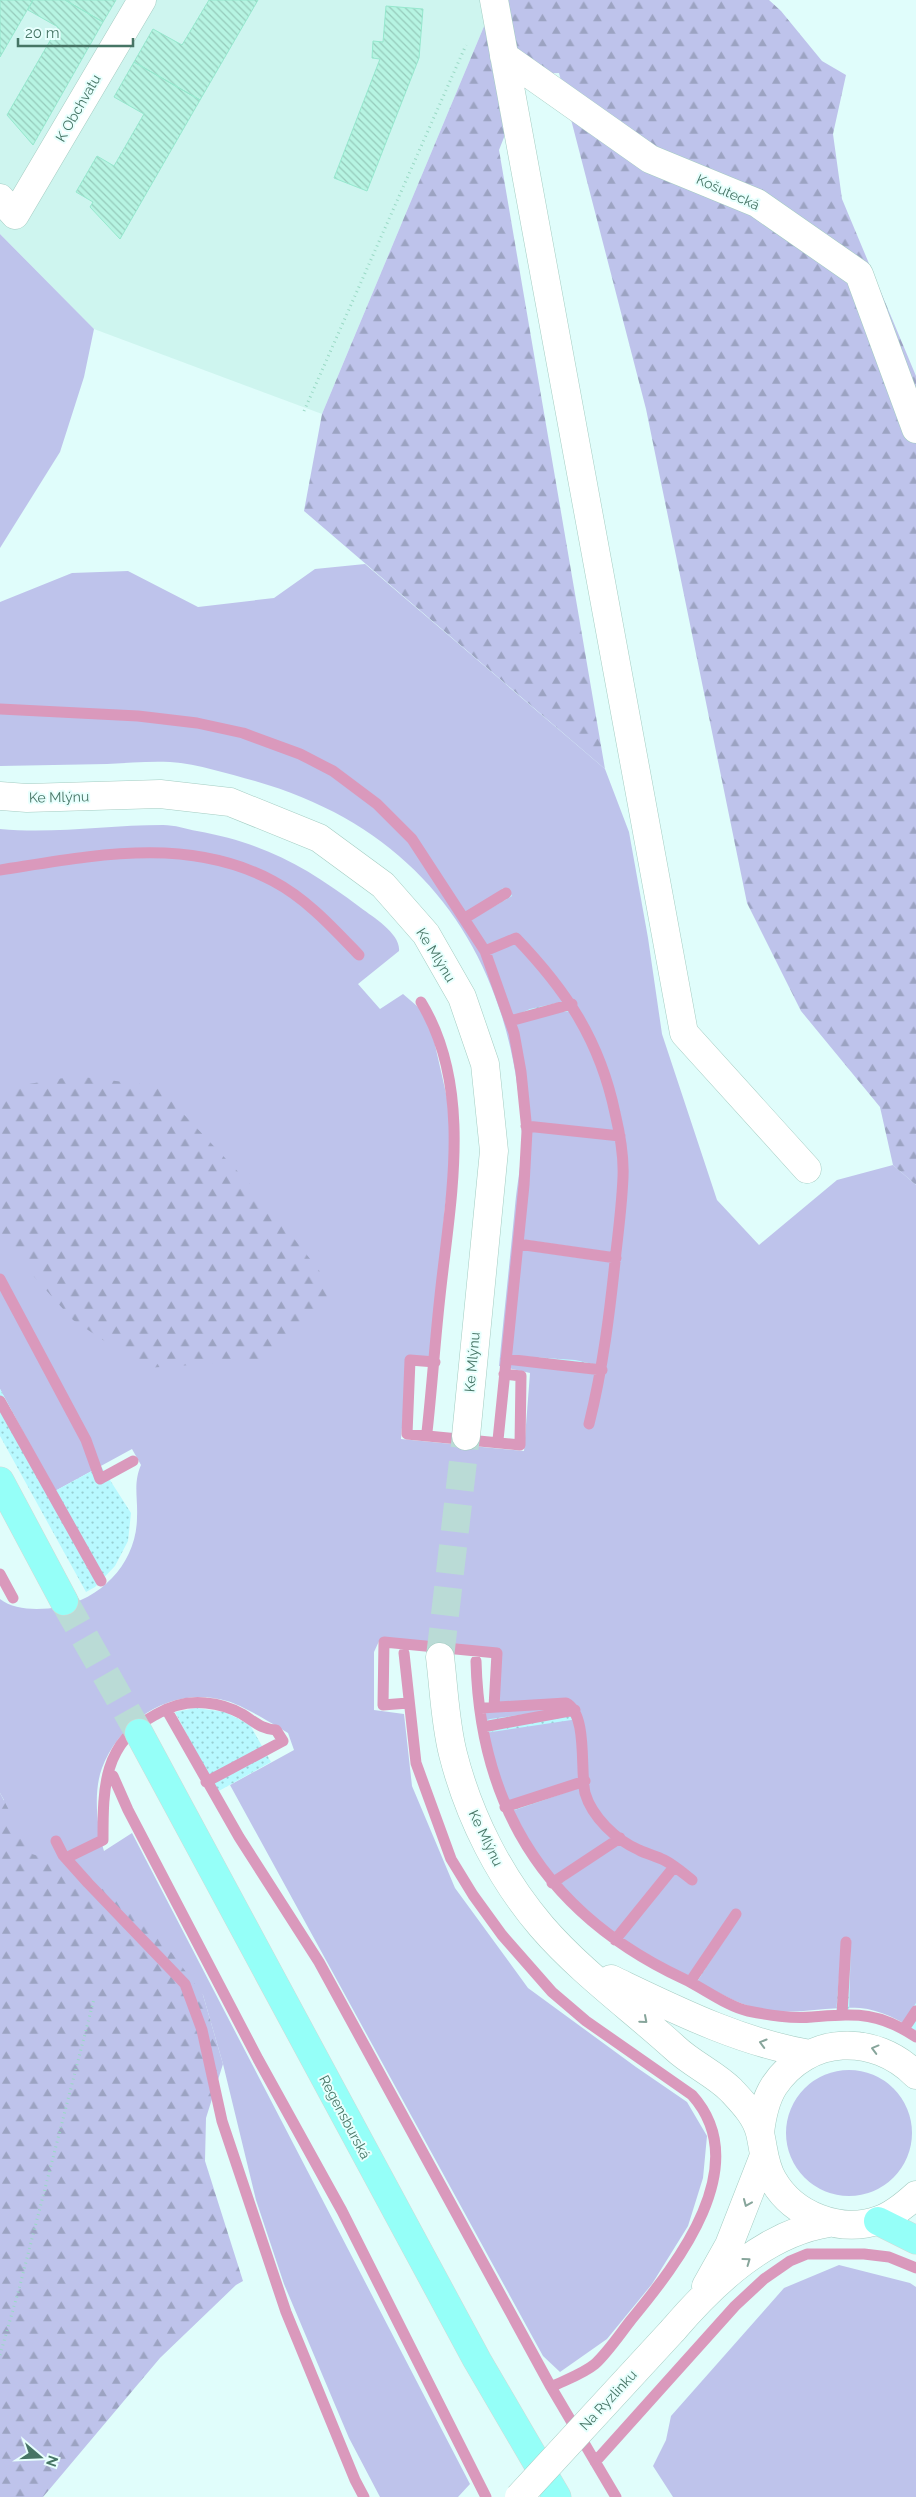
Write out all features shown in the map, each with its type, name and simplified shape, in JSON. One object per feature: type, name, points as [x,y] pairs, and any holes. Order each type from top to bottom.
[{"type":"main road","points":[[0,1481],[64,1601]]},
{"type":"main road","name":"Regensburská","points":[[139,1733],[477,2360],[557,2497]]},
{"type":"main road","points":[[878,2221],[916,2240]]},
{"type":"street","name":"K Obchvatu","points":[[8,207],[142,0]]},
{"type":"street","points":[[494,0],[684,1033],[807,1169]]},
{"type":"street","name":"Košutecká","points":[[504,56],[650,159],[757,202],[859,274],[916,428]]},
{"type":"street","name":"Ke Mlýnu","points":[[0,796],[27,798],[160,794],[230,802],[319,838],[383,885],[426,934],[462,997],[485,1064],[494,1151],[466,1436]]},
{"type":"street","name":"Ke Mlýnu","points":[[440,1657],[453,1753],[476,1824],[504,1875],[542,1927],[580,1965],[680,2052],[727,2086],[745,2105],[762,2145],[772,2180],[787,2200],[807,2214],[830,2223],[854,2225],[878,2221],[900,2210],[916,2195]]},
{"type":"street","name":"Ke Mlýnu","points":[[580,1965],[726,2032],[788,2050],[810,2054]]},
{"type":"street","name":"Ke Mlýnu","points":[[762,2145],[764,2109],[774,2086],[790,2068],[810,2054],[834,2046],[858,2045],[882,2050],[904,2062],[916,2075]]},
{"type":"street","name":"Na Ryzlinku","points":[[696,2303],[729,2245],[762,2145]]},
{"type":"street","name":"Na Ryzlinku","points":[[518,2497],[696,2303],[731,2272],[776,2239],[796,2230],[830,2223]]},
{"type":"path","points":[[304,411],[470,36]]},
{"type":"path","points":[[0,2355],[19,2289],[94,1999]]},
{"type":"shaded area","points":[[0,0],[495,0],[322,414],[94,329],[0,234]]},
{"type":"green space","points":[[495,0],[769,0],[781,11],[822,61],[846,75],[833,134],[842,199],[916,376],[916,1185],[893,1165],[880,1107],[801,1011],[747,903],[646,409],[559,73],[529,74],[499,150],[605,769],[304,511],[322,414]]},
{"type":"green space","points":[[0,234],[94,329],[84,377],[60,452],[0,548]]},
{"type":"green space","points":[[365,564],[605,769],[629,832],[648,938],[662,1034],[717,1200],[759,1245],[837,1180],[893,1165],[916,1185],[916,2030],[896,2019],[868,2009],[838,2008],[781,2012],[759,2009],[726,1996],[637,1949],[596,1919],[560,1884],[529,1843],[517,1821],[500,1776],[484,1713],[498,1711],[500,1652],[380,1639],[374,1652],[374,1710],[404,1714],[412,1786],[455,1888],[528,1988],[687,2102],[707,2136],[703,2178],[688,2226],[652,2284],[607,2339],[560,2372],[543,2356],[230,1785],[294,1750],[288,1733],[233,1703],[207,1697],[187,1698],[169,1702],[151,1710],[136,1721],[111,1750],[102,1768],[99,1778],[97,1810],[99,1832],[104,1851],[132,1833],[470,2484],[458,2497],[380,2497],[349,2438],[284,2284],[256,2200],[223,2064],[203,1995],[0,1863],[0,1810],[4,1800],[0,1793],[0,1599],[21,1608],[52,1608],[75,1603],[103,1587],[124,1563],[131,1549],[137,1517],[136,1484],[141,1465],[132,1449],[55,1491],[0,1389],[0,829],[62,830],[163,825],[221,836],[264,850],[303,869],[341,893],[391,932],[396,938],[399,951],[358,984],[380,1009],[403,994],[424,1012],[433,1036],[447,1098],[452,1159],[445,1206],[432,1359],[408,1357],[401,1439],[524,1451],[530,1373],[499,1366],[522,1152],[522,1134],[515,1071],[501,1012],[479,959],[450,911],[413,868],[368,832],[315,803],[255,781],[203,767],[170,762],[0,766],[0,602],[72,573],[128,571],[198,607],[274,598],[315,569]]},
{"type":"green space","points":[[75,1076],[157,1086],[260,1195],[339,1296],[270,1360],[145,1368],[73,1320],[0,1239],[0,1089]]},
{"type":"green space","points":[[0,1793],[32,1854],[100,1876],[172,1953],[203,1995],[223,2064],[206,2118],[205,2161],[243,2281],[236,2285],[160,2358],[43,2497],[0,2497]]},
{"type":"green space","points":[[849,2070],[873,2075],[894,2088],[907,2109],[912,2133],[907,2157],[894,2178],[873,2191],[849,2196],[825,2191],[804,2178],[791,2157],[786,2133],[791,2109],[804,2088],[825,2075]]},
{"type":"green space","points":[[839,2265],[910,2283],[916,2287],[916,2497],[673,2497],[653,2466],[666,2440],[671,2416],[784,2288]]},
{"type":"sand","points":[[503,888],[509,891],[512,896],[467,922],[463,915],[497,895]]},
{"type":"sand","points":[[570,1000],[576,1011],[561,1012],[511,1024],[509,1018],[530,1009]]},
{"type":"sand","points":[[526,1121],[619,1132],[620,1140],[527,1131]]},
{"type":"sand","points":[[519,1239],[616,1253],[615,1263],[518,1249]]},
{"type":"sand","points":[[506,1355],[575,1360],[603,1366],[601,1375],[506,1363]]},
{"type":"sand","points":[[0,1389],[55,1491],[101,1466],[131,1513],[128,1541],[115,1566],[95,1587],[86,1592],[0,1436]]},
{"type":"sand","points":[[566,1703],[575,1710],[578,1719],[485,1733],[482,1722],[490,1719],[561,1709]]},
{"type":"sand","points":[[196,1708],[225,1712],[250,1725],[271,1762],[217,1792],[175,1712]]},
{"type":"sand","points":[[584,1778],[585,1786],[509,1812],[504,1803]]},
{"type":"sand","points":[[616,1835],[623,1840],[556,1887],[550,1880]]},
{"type":"sand","points":[[672,1866],[676,1869],[619,1943],[611,1936]]},
{"type":"sand","points":[[735,1911],[741,1914],[695,1985],[685,1980]]},
{"type":"sand","points":[[842,1939],[851,1939],[849,2015],[836,2014]]},
{"type":"sand","points":[[916,2003],[916,2029],[913,2035],[900,2027]]},
{"type":"building","points":[[0,0],[33,0],[0,57]]},
{"type":"building","points":[[33,0],[65,0],[103,22],[33,145],[7,115],[58,27],[28,10]]},
{"type":"building","points":[[65,0],[116,0],[103,22]]},
{"type":"building","points":[[209,0],[258,0],[200,100],[134,62],[153,29],[182,45]]},
{"type":"building","points":[[386,6],[423,9],[419,58],[367,191],[334,178],[380,59],[372,58],[373,41],[383,42]]},
{"type":"building","points":[[134,62],[200,100],[120,239],[90,207],[93,202],[76,192],[97,156],[114,166],[144,114],[114,97]]},
{"type":"waterway","points":[[0,709],[138,716],[197,723],[243,733],[300,754],[333,771],[377,804],[412,839],[485,951],[514,1033],[521,1072],[527,1131],[524,1185],[498,1440]]},
{"type":"waterway","points":[[0,870],[69,859],[138,853],[173,854],[207,858],[240,867],[285,888],[319,915],[359,955]]},
{"type":"waterway","points":[[465,918],[506,893]]},
{"type":"waterway","points":[[485,951],[516,938],[551,978],[579,1018],[591,1040],[609,1087],[617,1121],[623,1161],[621,1205],[606,1339],[589,1424]]},
{"type":"waterway","points":[[421,1002],[437,1036],[448,1071],[453,1108],[454,1146],[449,1222],[427,1432]]},
{"type":"waterway","points":[[510,1021],[572,1004]]},
{"type":"waterway","points":[[526,1126],[620,1136]]},
{"type":"waterway","points":[[518,1244],[616,1258]]},
{"type":"waterway","points":[[0,1279],[86,1440],[100,1479],[133,1461]]},
{"type":"waterway","points":[[506,1359],[602,1370]]},
{"type":"waterway","points":[[435,1362],[410,1360],[407,1434],[520,1445],[521,1376],[504,1374]]},
{"type":"waterway","points":[[0,1401],[101,1581]]},
{"type":"waterway","points":[[0,1574],[13,1598]]},
{"type":"waterway","points":[[408,1703],[383,1705],[384,1642],[497,1653],[494,1707]]},
{"type":"waterway","points":[[404,1653],[416,1763],[451,1859],[473,1895],[502,1935],[552,1992],[586,2021],[692,2095],[709,2122],[716,2152],[713,2182],[703,2212],[688,2242],[669,2271],[595,2364],[551,2387]]},
{"type":"waterway","points":[[476,1661],[481,1715],[491,1765],[508,1810],[531,1852],[560,1890],[595,1924],[636,1953],[740,2009],[788,2017],[866,2016],[889,2022],[916,2037]]},
{"type":"waterway","points":[[66,1858],[103,1840],[106,1785],[116,1753],[125,1739],[138,1726],[161,1712],[179,1705],[193,1703],[220,1705],[238,1712],[262,1727],[276,1730],[283,1741],[206,1782]]},
{"type":"waterway","points":[[481,1708],[566,1703],[573,1709],[578,1719],[582,1744],[585,1793],[593,1811],[606,1827],[630,1846],[668,1862],[692,1880]]},
{"type":"waterway","points":[[483,1727],[575,1710]]},
{"type":"waterway","points":[[169,1714],[239,1837],[319,1962],[551,2387],[616,2497]]},
{"type":"waterway","points":[[113,1776],[128,1810],[258,2059],[342,2211],[486,2497]]},
{"type":"waterway","points":[[505,1807],[585,1781]]},
{"type":"waterway","points":[[552,1883],[620,1838]]},
{"type":"waterway","points":[[56,1841],[63,1855],[88,1883],[185,1984],[202,2030],[222,2121],[286,2312],[355,2480],[364,2497]]},
{"type":"waterway","points":[[615,1940],[674,1867]]},
{"type":"waterway","points":[[690,1982],[736,1914]]},
{"type":"waterway","points":[[842,2014],[846,1942]]},
{"type":"waterway","points":[[904,2029],[916,2011]]},
{"type":"waterway","points":[[595,2462],[735,2306],[764,2279],[790,2261],[807,2254],[864,2254],[889,2257],[916,2268]]},
{"type":"tunnel","points":[[440,1657],[466,1436]]},
{"type":"tunnel","points":[[64,1601],[139,1733]]}]
